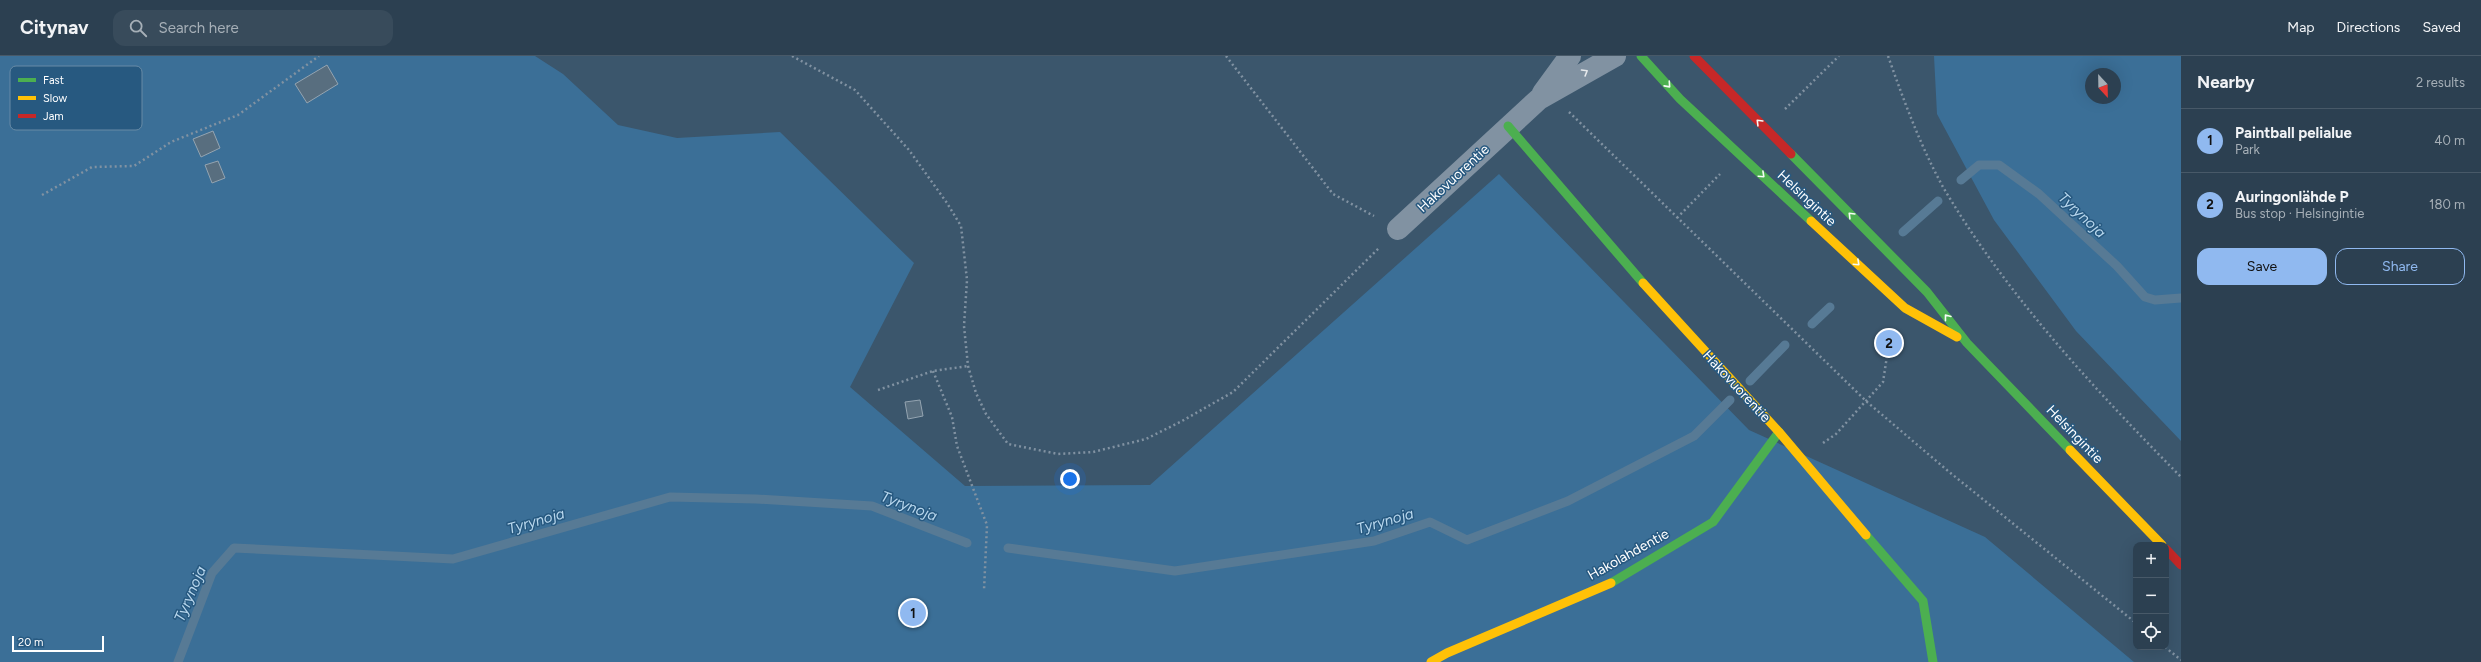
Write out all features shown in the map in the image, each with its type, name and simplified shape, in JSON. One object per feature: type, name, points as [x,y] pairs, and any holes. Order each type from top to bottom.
[{"type":"main road","name":"Helsingintie","points":[[1641,56],[1680,99],[1905,308],[1967,342]]},
{"type":"main road","name":"Helsingintie","points":[[1694,56],[1927,292],[1967,342],[2159,542]]},
{"type":"main road","name":"Hakovuorentie","points":[[1508,126],[1646,288],[1779,432],[1923,601],[1933,662]]},
{"type":"main road","name":"Hakolahdentie","points":[[1431,662],[1447,653],[1610,583],[1713,522],[1779,432]]},
{"type":"main road","points":[[2169,552],[2181,565]]},
{"type":"street","name":"Hakovuorentie","points":[[1539,99],[1570,56]]},
{"type":"street","name":"Hakovuorentie","points":[[1398,229],[1539,99],[1615,56]]},
{"type":"path","points":[[42,195],[92,167],[134,166],[171,142],[238,115],[319,56]]},
{"type":"path","points":[[792,56],[855,90],[909,150],[951,209],[960,226],[967,280],[964,326],[968,366],[976,393],[986,414],[1008,444],[1058,454],[1093,452],[1146,439],[1233,392],[1308,320],[1398,229],[1333,194],[1226,56]]},
{"type":"path","points":[[1784,110],[1839,56]]},
{"type":"path","points":[[1888,56],[1912,124],[1943,187],[1979,242],[2046,332],[2120,415],[2181,477]]},
{"type":"path","points":[[1566,109],[1866,401],[1948,471],[2133,621]]},
{"type":"path","points":[[1677,218],[1723,171]]},
{"type":"path","points":[[1802,459],[1836,434],[1883,382],[1889,343]]},
{"type":"path","points":[[878,390],[934,371],[968,366]]},
{"type":"path","points":[[934,371],[952,418],[956,446],[987,526],[984,590]]},
{"type":"path","points":[[2169,650],[2181,660]]},
{"type":"shaded area","points":[[0,56],[535,56],[563,74],[618,125],[677,138],[780,132],[914,263],[850,387],[965,486],[1150,485],[1499,174],[1749,430],[1985,537],[2134,662],[0,662]]},
{"type":"shaded area","points":[[1934,56],[2181,56],[2181,441],[2076,331],[1994,220],[1937,114]]},
{"type":"building","points":[[327,65],[338,84],[307,103],[295,84]]},
{"type":"building","points":[[213,131],[220,148],[201,157],[193,139]]},
{"type":"building","points":[[218,161],[225,178],[212,183],[205,165]]},
{"type":"building","points":[[920,400],[923,416],[908,419],[905,402]]},
{"type":"waterway","name":"Tyrynoja","points":[[1961,180],[1979,165],[1999,165],[2039,194],[2117,266],[2145,297],[2155,300],[2181,298]]},
{"type":"waterway","points":[[1903,232],[1938,201]]},
{"type":"waterway","points":[[1812,324],[1830,307]]},
{"type":"waterway","points":[[1750,381],[1785,345]]},
{"type":"waterway","name":"Tyrynoja","points":[[1008,548],[1175,571],[1374,541],[1430,522],[1467,540],[1568,501],[1694,436],[1730,400]]},
{"type":"waterway","name":"Tyrynoja","points":[[178,662],[212,573],[234,548],[453,559],[670,497],[756,499],[872,506],[967,543]]},
{"type":"traffic: fast","points":[[1641,56],[1680,99],[1811,221]]},
{"type":"traffic: fast","points":[[1508,126],[1643,283]]},
{"type":"traffic: fast","points":[[1791,154],[1927,292],[1967,343],[2070,450]]},
{"type":"traffic: fast","points":[[1611,583],[1713,522],[1779,432]]},
{"type":"traffic: fast","points":[[1866,535],[1923,601],[1933,662]]},
{"type":"traffic: slow","points":[[1811,221],[1905,308],[1957,337]]},
{"type":"traffic: slow","points":[[1643,283],[1779,432],[1866,535]]},
{"type":"traffic: slow","points":[[2070,450],[2159,542]]},
{"type":"traffic: slow","points":[[1431,662],[1447,653],[1611,583]]},
{"type":"traffic: jam","points":[[1694,56],[1791,154]]},
{"type":"traffic: jam","points":[[2169,552],[2181,565]]},
{"type":"place","name":"Auringonlähde P","points":[[1889,343]]},
{"type":"place","name":"Paintball pelialue","points":[[913,613]]}]
